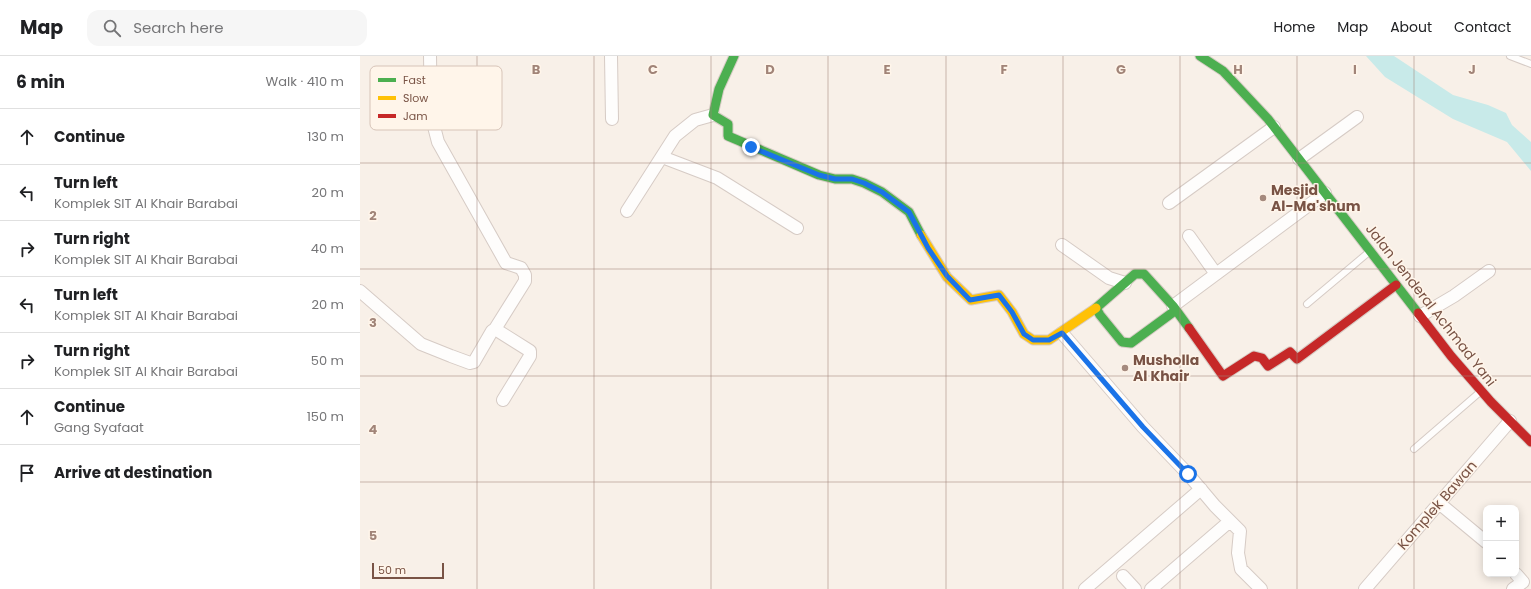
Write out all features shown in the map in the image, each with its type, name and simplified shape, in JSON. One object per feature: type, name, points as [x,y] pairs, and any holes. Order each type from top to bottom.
[{"type":"street","points":[[430,56],[430,66]]},
{"type":"street","points":[[611,56],[612,119]]},
{"type":"street","points":[[713,115],[719,89],[734,56]]},
{"type":"street","points":[[1200,56],[1223,71]]},
{"type":"street","points":[[1213,56],[1223,71]]},
{"type":"street","name":"Jalan Jenderal Achmad Yani","points":[[1223,71],[1236,83],[1274,127],[1450,356],[1481,391],[1531,442]]},
{"type":"street","points":[[627,211],[675,136],[695,120],[713,115],[728,124],[728,136],[751,147],[819,175],[835,179],[852,179],[882,192],[909,212],[928,248],[947,276],[970,300],[999,295],[1012,312],[1024,334],[1033,340],[1049,340],[1062,333],[1096,308],[1134,274],[1144,274],[1175,308],[1223,376],[1254,356],[1260,356],[1263,358],[1268,366],[1290,352],[1297,359],[1396,285]]},
{"type":"street","points":[[1299,159],[1357,117]]},
{"type":"street","points":[[1170,203],[1274,127]]},
{"type":"street","points":[[360,291],[421,344],[470,363],[474,362],[492,331],[495,329],[525,281],[525,275],[521,268],[506,263],[438,142],[435,130]]},
{"type":"street","points":[[662,157],[717,178],[797,228]]},
{"type":"street","points":[[1096,308],[1100,316],[1122,342],[1131,343],[1216,274],[1325,193]]},
{"type":"street","points":[[1189,236],[1216,274]]},
{"type":"street","points":[[1062,245],[1109,278],[1125,283]]},
{"type":"street","points":[[1420,316],[1454,296],[1489,271]]},
{"type":"street","points":[[495,329],[530,351],[531,354],[503,400]]},
{"type":"street","points":[[1062,333],[1143,427],[1215,506],[1240,531],[1238,552],[1241,570],[1261,589]]},
{"type":"street","name":"Komplek Bawan","points":[[1365,589],[1510,421]]},
{"type":"street","points":[[1085,589],[1201,489]]},
{"type":"street","points":[[1439,503],[1485,541]]},
{"type":"street","points":[[1152,589],[1230,521]]},
{"type":"street","points":[[1124,576],[1135,589]]},
{"type":"street","points":[[1513,589],[1524,582],[1519,577]]},
{"type":"lane","points":[[1510,56],[1531,64]]},
{"type":"lane","points":[[1307,304],[1370,251]]},
{"type":"lane","points":[[1414,449],[1481,391]]},
{"type":"water","points":[[1366,56],[1394,56],[1453,95],[1488,105],[1506,113],[1512,125],[1531,142],[1531,171],[1507,142],[1453,119],[1385,77]]},
{"type":"traffic: fast","points":[[734,56],[719,89],[713,115],[728,124],[728,136],[819,175],[835,179],[852,179],[882,192],[909,212],[921,235]]},
{"type":"traffic: fast","points":[[1200,56],[1223,71],[1268,119],[1418,313]]},
{"type":"traffic: fast","points":[[1176,310],[1131,343],[1122,342],[1096,308],[1135,274],[1144,274],[1173,306],[1189,328]]},
{"type":"traffic: slow","points":[[921,235],[947,277],[971,300],[999,295],[1012,312],[1024,334],[1033,340],[1049,340],[1096,308]]},
{"type":"traffic: jam","points":[[1189,328],[1223,376],[1254,356],[1262,358],[1268,366],[1290,352],[1297,359],[1396,285]]},
{"type":"traffic: jam","points":[[1418,313],[1451,356],[1491,402],[1531,442]]},
{"type":"place","name":"Mesjid Al-Ma'shum","points":[[1263,198]]},
{"type":"place","name":"Musholla Al Khair","points":[[1125,368]]},
{"type":"route","points":[[751,147],[819,175],[835,179],[852,179],[864,183],[882,192],[909,212],[928,248],[947,276],[970,300],[999,295],[1012,312],[1024,334],[1033,340],[1049,340],[1062,333],[1143,427],[1188,474]]}]
